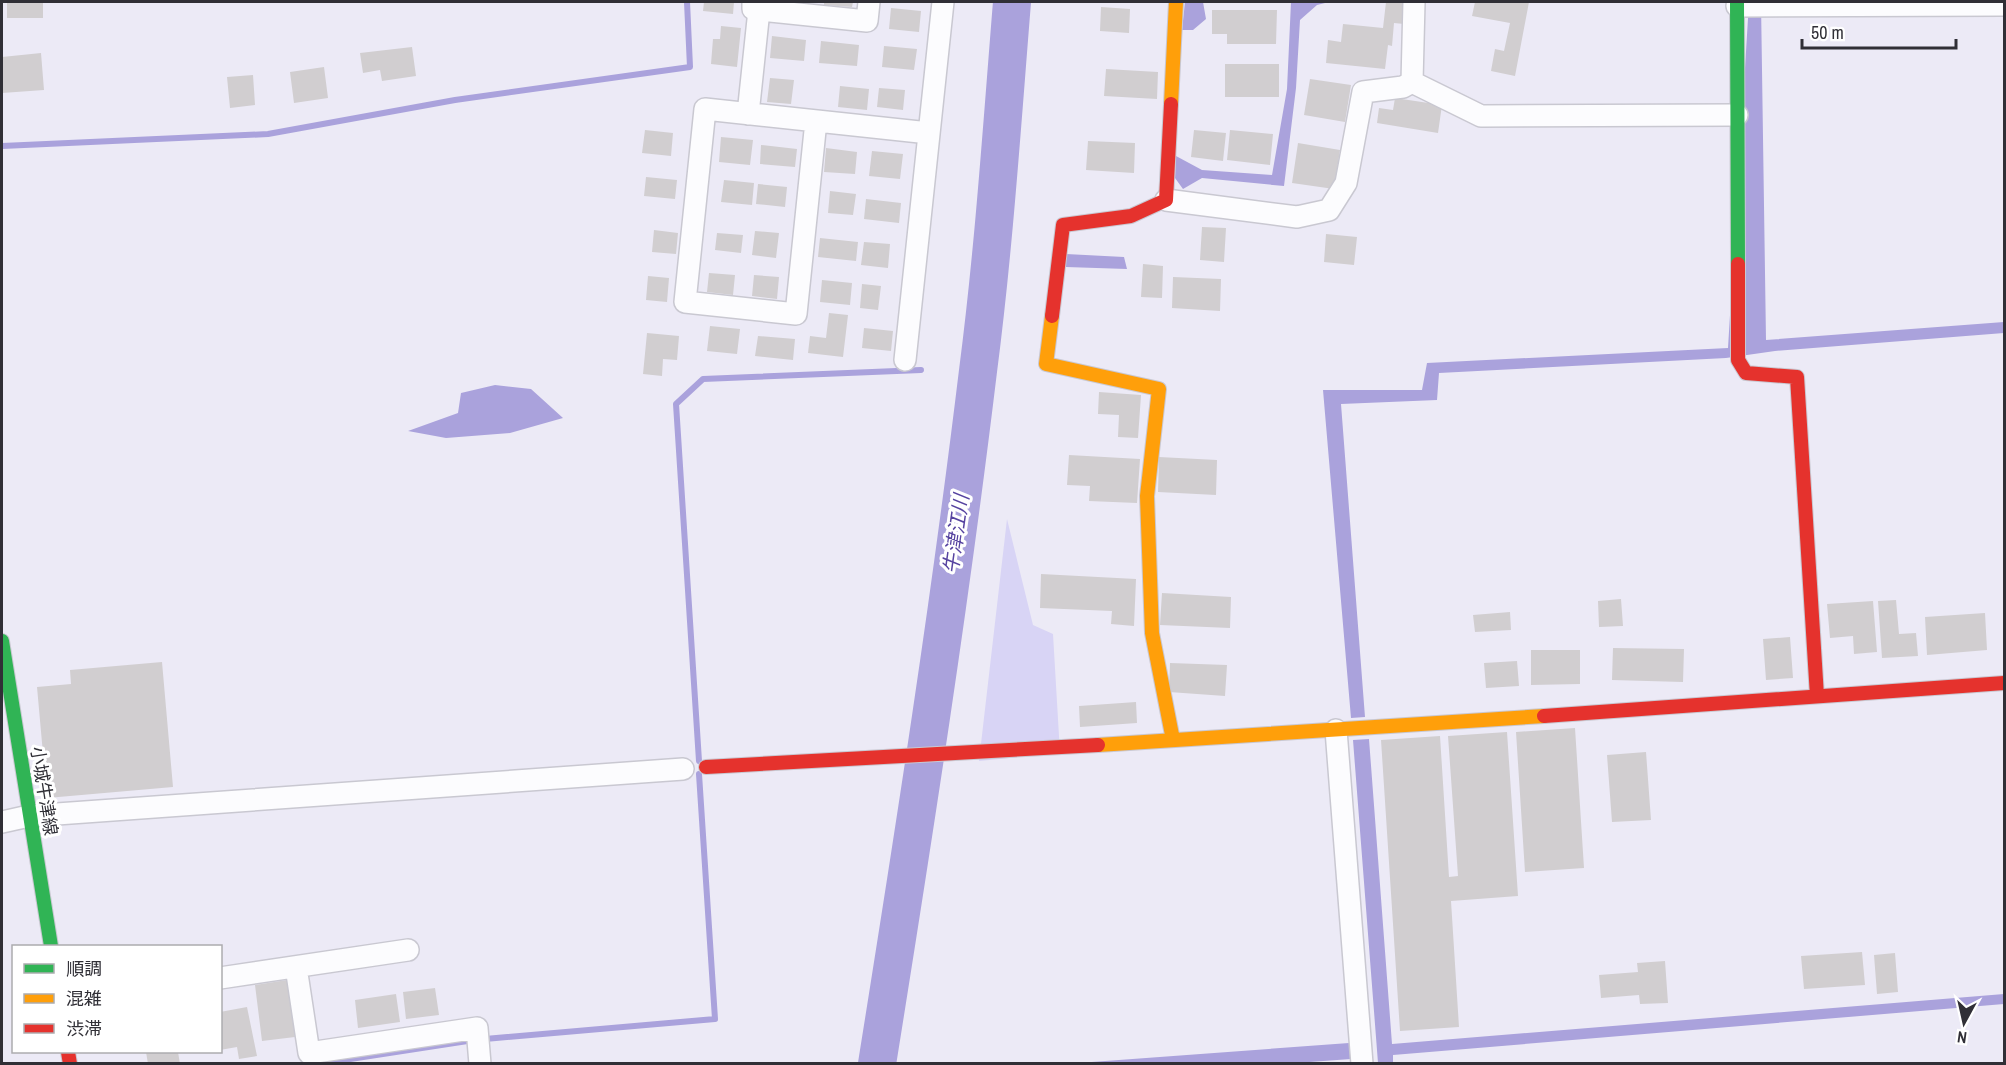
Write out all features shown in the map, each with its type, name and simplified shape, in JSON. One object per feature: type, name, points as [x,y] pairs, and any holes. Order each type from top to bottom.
[{"type":"street","points":[[748,114],[756,6],[867,21],[869,2]]},
{"type":"street","points":[[905,360],[943,2]]},
{"type":"street","points":[[1166,200],[1176,2]]},
{"type":"street","points":[[1412,82],[1414,2]]},
{"type":"street","points":[[1817,696],[1797,377],[1746,373],[1738,360],[1737,4],[1765,6],[2004,5]]},
{"type":"street","points":[[1173,740],[1152,633],[1147,496],[1159,389],[1046,363],[1063,225],[1131,216],[1166,200],[1297,217],[1329,210],[1346,183],[1364,92],[1402,87],[1412,82]]},
{"type":"street","points":[[1412,82],[1481,116],[1737,115]]},
{"type":"street","points":[[816,121],[796,314],[685,302],[705,109],[929,133]]},
{"type":"street","name":"小城牛津線","points":[[2,641],[51,945]]},
{"type":"street","points":[[706,767],[877,759],[1336,730],[1817,696],[2004,689]]},
{"type":"street","points":[[1336,730],[1362,1064]]},
{"type":"street","points":[[2,822],[29,816],[682,769]]},
{"type":"street","points":[[222,978],[408,950]]},
{"type":"street","points":[[296,967],[309,1058],[477,1028],[480,1057]]},
{"type":"shaded area","points":[[1185,2],[1203,2],[1206,19],[1193,30],[1182,30]]},
{"type":"shaded area","points":[[1291,2],[1329,2],[1317,5],[1300,20],[1296,88],[1284,186],[1202,178],[1183,189],[1175,178],[1176,156],[1202,170],[1272,175],[1287,89]]},
{"type":"shaded area","points":[[1749,2],[1761,2],[1766,340],[2004,322],[2004,333],[1775,351],[1726,358],[1439,373],[1437,400],[1341,404],[1365,717],[1351,718],[1323,390],[1422,390],[1427,363],[1728,348]]},
{"type":"shaded area","points":[[1066,254],[1124,257],[1127,269],[1066,267]]},
{"type":"shaded area","points":[[495,385],[531,389],[563,418],[510,433],[446,438],[408,431],[458,413],[461,393]]},
{"type":"shaded area","points":[[1007,519],[1033,625],[1053,634],[1060,753],[979,761]]},
{"type":"shaded area","points":[[1369,739],[1392,1044],[2004,994],[2004,1004],[1393,1055],[1393,1063],[1378,1063],[1353,740]]},
{"type":"shaded area","points":[[1349,1043],[1351,1059],[1282,1064],[1078,1063]]},
{"type":"building","points":[[7,2],[43,2],[43,18],[7,18]]},
{"type":"building","points":[[704,2],[734,2],[733,14],[703,11]]},
{"type":"building","points":[[824,2],[853,2],[852,7],[824,5]]},
{"type":"building","points":[[1386,2],[1406,2],[1404,24],[1394,23],[1392,46],[1388,45],[1385,69],[1326,63],[1328,40],[1341,42],[1343,24],[1383,28]]},
{"type":"building","points":[[1475,2],[1529,2],[1515,76],[1491,71],[1495,49],[1504,51],[1510,23],[1472,16]]},
{"type":"building","points":[[1101,7],[1130,9],[1129,33],[1100,31]]},
{"type":"building","points":[[891,8],[921,11],[919,32],[889,29]]},
{"type":"building","points":[[1212,10],[1277,10],[1276,44],[1227,44],[1227,34],[1212,34]]},
{"type":"building","points":[[721,26],[741,28],[737,67],[711,64],[713,39],[720,39]]},
{"type":"building","points":[[772,36],[806,40],[804,61],[770,58]]},
{"type":"building","points":[[821,41],[859,45],[857,66],[819,63]]},
{"type":"building","points":[[884,46],[917,49],[914,70],[882,67]]},
{"type":"building","points":[[412,47],[416,76],[382,81],[380,70],[363,73],[360,53]]},
{"type":"building","points":[[41,53],[44,90],[2,93],[2,57]]},
{"type":"building","points":[[1225,64],[1279,64],[1279,97],[1225,97]]},
{"type":"building","points":[[324,67],[328,98],[294,103],[290,72]]},
{"type":"building","points":[[1106,69],[1158,72],[1157,99],[1104,96]]},
{"type":"building","points":[[253,75],[255,105],[230,108],[227,77]]},
{"type":"building","points":[[770,78],[794,80],[791,104],[767,102]]},
{"type":"building","points":[[1310,79],[1351,85],[1345,122],[1304,115]]},
{"type":"building","points":[[840,86],[869,89],[867,110],[838,107]]},
{"type":"building","points":[[879,88],[905,90],[903,110],[877,107]]},
{"type":"building","points":[[1395,98],[1442,105],[1438,133],[1377,123],[1379,108],[1393,110]]},
{"type":"building","points":[[645,130],[673,133],[671,156],[642,153]]},
{"type":"building","points":[[1194,130],[1226,133],[1223,161],[1191,157]]},
{"type":"building","points":[[1230,130],[1273,134],[1270,165],[1227,160]]},
{"type":"building","points":[[721,137],[753,140],[750,165],[719,162]]},
{"type":"building","points":[[1088,141],[1135,143],[1134,173],[1086,170]]},
{"type":"building","points":[[1298,143],[1340,150],[1334,189],[1292,183]]},
{"type":"building","points":[[761,145],[797,149],[795,167],[760,164]]},
{"type":"building","points":[[826,148],[857,152],[855,174],[824,172]]},
{"type":"building","points":[[872,151],[903,154],[900,179],[869,176]]},
{"type":"building","points":[[646,177],[677,180],[675,199],[644,196]]},
{"type":"building","points":[[724,180],[754,183],[752,205],[721,202]]},
{"type":"building","points":[[758,184],[787,187],[785,207],[756,204]]},
{"type":"building","points":[[830,191],[856,194],[853,215],[828,213]]},
{"type":"building","points":[[866,199],[901,203],[899,223],[864,219]]},
{"type":"building","points":[[1202,227],[1226,228],[1224,262],[1200,260]]},
{"type":"building","points":[[654,230],[678,233],[676,254],[652,252]]},
{"type":"building","points":[[755,231],[779,233],[776,258],[752,255]]},
{"type":"building","points":[[717,233],[743,235],[741,253],[715,250]]},
{"type":"building","points":[[1326,234],[1357,237],[1354,265],[1324,262]]},
{"type":"building","points":[[820,238],[858,242],[856,261],[818,257]]},
{"type":"building","points":[[864,242],[890,244],[888,268],[861,265]]},
{"type":"building","points":[[1143,264],[1163,266],[1162,298],[1141,297]]},
{"type":"building","points":[[709,273],[735,275],[733,295],[707,292]]},
{"type":"building","points":[[754,275],[779,277],[777,299],[752,296]]},
{"type":"building","points":[[648,276],[669,278],[667,302],[646,300]]},
{"type":"building","points":[[1173,277],[1221,279],[1220,311],[1172,308]]},
{"type":"building","points":[[822,280],[852,283],[850,305],[820,302]]},
{"type":"building","points":[[862,284],[881,286],[878,310],[860,308]]},
{"type":"building","points":[[829,313],[848,315],[843,357],[808,353],[810,336],[826,338]]},
{"type":"building","points":[[710,326],[740,329],[737,354],[707,351]]},
{"type":"building","points":[[864,328],[893,331],[891,351],[862,348]]},
{"type":"building","points":[[647,333],[679,336],[677,360],[663,359],[662,376],[643,374]]},
{"type":"building","points":[[758,336],[795,339],[793,360],[755,356]]},
{"type":"building","points":[[1099,392],[1141,395],[1138,438],[1118,437],[1119,415],[1098,414]]},
{"type":"building","points":[[1069,455],[1140,459],[1137,503],[1089,501],[1090,486],[1067,485]]},
{"type":"building","points":[[1159,457],[1217,460],[1216,495],[1158,492]]},
{"type":"building","points":[[1041,574],[1136,579],[1134,626],[1111,624],[1112,611],[1040,608]]},
{"type":"building","points":[[1162,593],[1231,597],[1230,628],[1160,625]]},
{"type":"building","points":[[1621,599],[1623,626],[1599,627],[1598,601]]},
{"type":"building","points":[[1896,600],[1899,634],[1916,633],[1918,656],[1882,658],[1878,601]]},
{"type":"building","points":[[1873,601],[1877,652],[1854,654],[1853,636],[1830,638],[1827,604]]},
{"type":"building","points":[[1510,612],[1511,630],[1475,632],[1473,615]]},
{"type":"building","points":[[1985,613],[1987,650],[1927,655],[1925,617]]},
{"type":"building","points":[[1790,637],[1793,678],[1766,680],[1763,639]]},
{"type":"building","points":[[1613,648],[1684,649],[1683,682],[1612,680]]},
{"type":"building","points":[[1531,650],[1580,650],[1580,684],[1531,685]]},
{"type":"building","points":[[1517,661],[1519,686],[1486,688],[1484,663]]},
{"type":"building","points":[[162,662],[173,787],[47,798],[37,687],[71,684],[70,670]]},
{"type":"building","points":[[1170,663],[1227,665],[1225,696],[1169,692]]},
{"type":"building","points":[[1136,702],[1137,723],[1080,727],[1079,706]]},
{"type":"building","points":[[1575,728],[1584,868],[1525,872],[1516,732]]},
{"type":"building","points":[[1507,732],[1518,896],[1451,901],[1459,1027],[1400,1031],[1381,740],[1440,736],[1449,877],[1458,876],[1448,736]]},
{"type":"building","points":[[1646,752],[1651,820],[1612,822],[1607,755]]},
{"type":"building","points":[[1862,952],[1865,985],[1804,989],[1801,956]]},
{"type":"building","points":[[1895,953],[1898,992],[1877,994],[1874,955]]},
{"type":"building","points":[[1665,961],[1668,1003],[1640,1004],[1639,995],[1601,998],[1599,975],[1638,972],[1637,963]]},
{"type":"building","points":[[287,980],[295,1037],[262,1041],[255,985]]},
{"type":"building","points":[[435,988],[439,1015],[406,1019],[403,992]]},
{"type":"building","points":[[396,994],[400,1022],[358,1028],[355,1000]]},
{"type":"building","points":[[247,1007],[257,1056],[239,1059],[237,1047],[222,1050],[222,1012]]},
{"type":"building","points":[[146,1053],[178,1053],[180,1064],[148,1064]]},
{"type":"waterway","points":[[2,146],[268,134],[455,100],[690,67],[687,2]]},
{"type":"waterway","name":"牛津江川","points":[[877,1064],[931,718],[984,325],[1012,2]]},
{"type":"waterway","points":[[699,761],[676,404],[703,379],[921,370]]},
{"type":"waterway","points":[[318,1064],[474,1040],[715,1019],[699,774]]},
{"type":"traffic: fast","points":[[1737,2],[1738,264]]},
{"type":"traffic: fast","points":[[2,641],[51,945]]},
{"type":"traffic: slow","points":[[1171,104],[1176,2]]},
{"type":"traffic: slow","points":[[1052,316],[1046,364],[1159,389],[1147,496],[1152,633],[1173,740]]},
{"type":"traffic: slow","points":[[1098,745],[1544,716]]},
{"type":"traffic: jam","points":[[1052,316],[1063,225],[1131,216],[1166,200],[1171,104]]},
{"type":"traffic: jam","points":[[1738,264],[1738,360],[1746,373],[1797,377],[1817,696]]},
{"type":"traffic: jam","points":[[1544,716],[2004,683]]},
{"type":"traffic: jam","points":[[706,767],[1098,745]]},
{"type":"traffic: jam","points":[[68,1053],[70,1064]]}]
